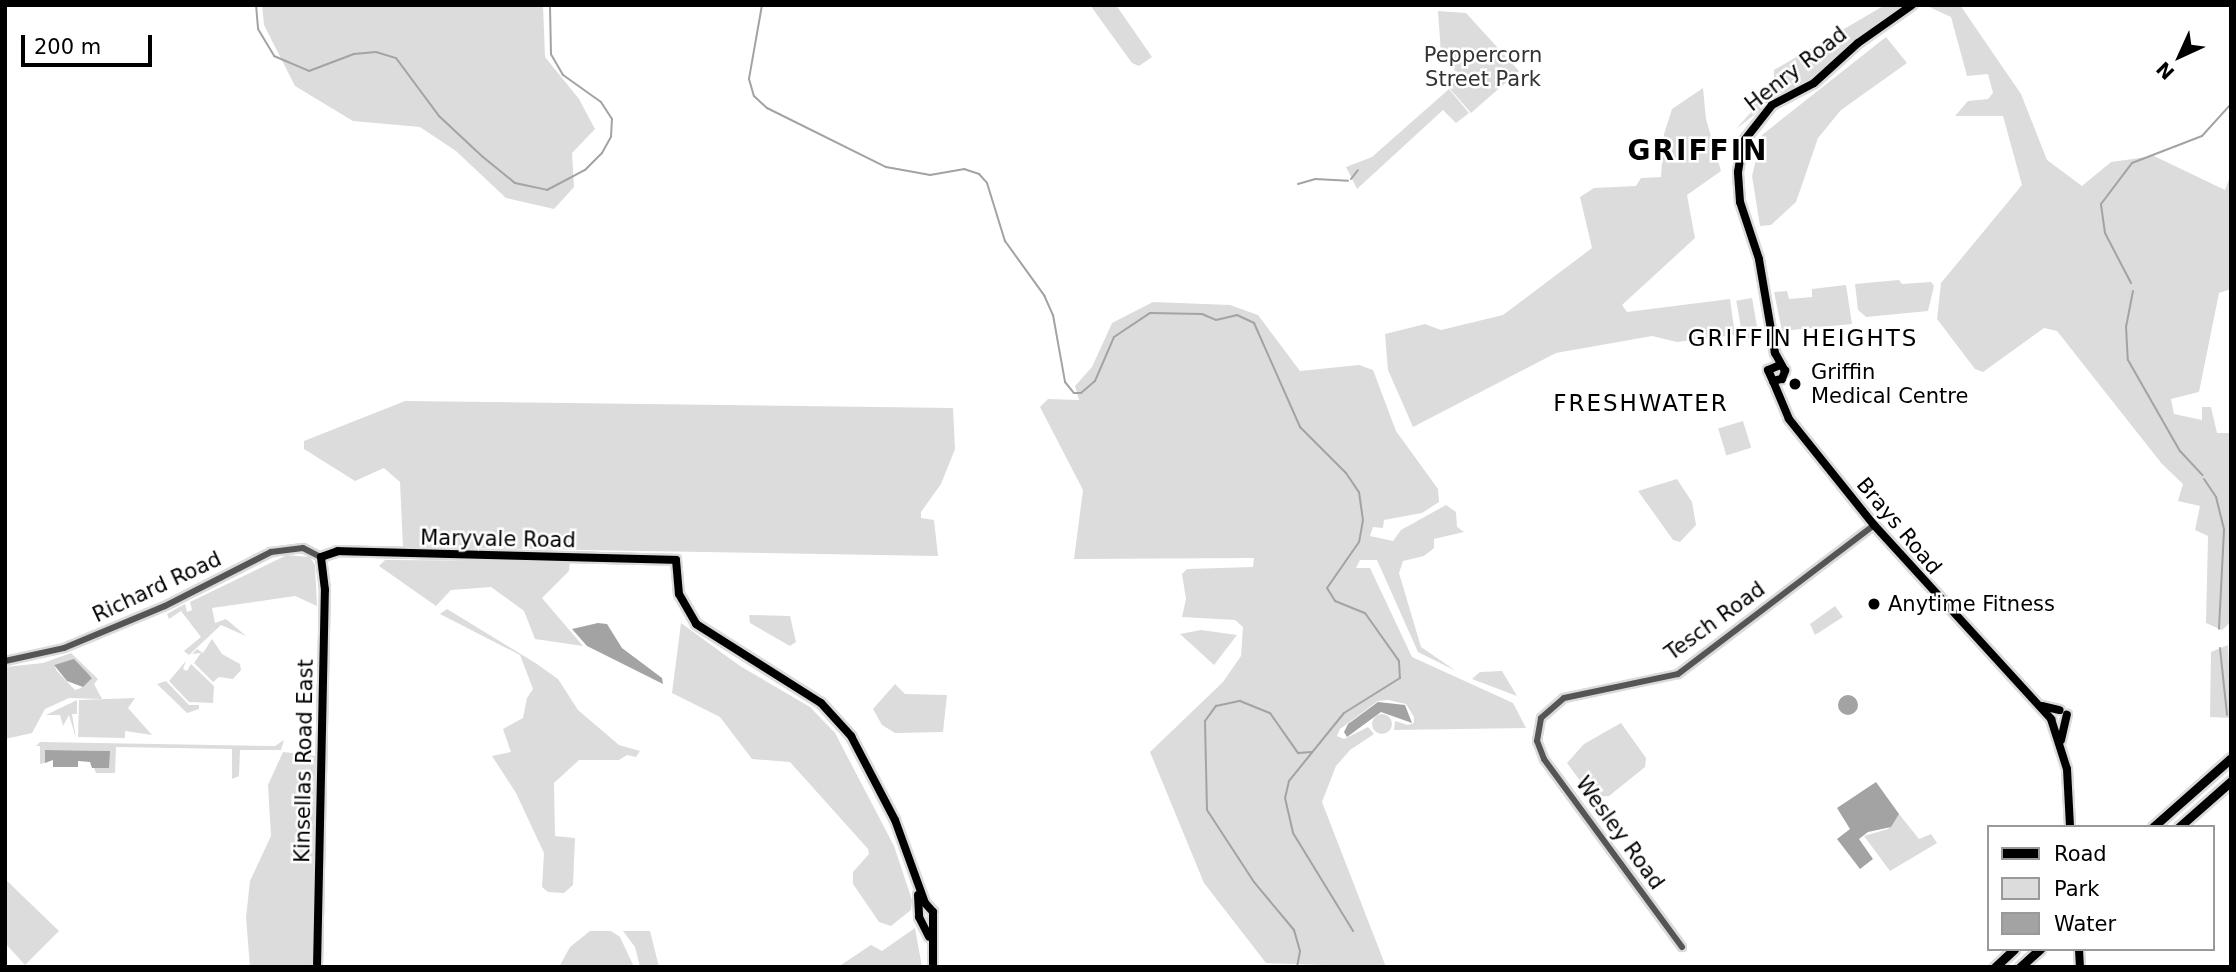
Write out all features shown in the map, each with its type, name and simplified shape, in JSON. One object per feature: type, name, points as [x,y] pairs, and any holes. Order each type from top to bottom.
[{"type":"highway","points":[[2155,825],[2231,758]]},
{"type":"highway","points":[[2181,825],[2231,781]]},
{"type":"highway","points":[[1995,967],[2012,951]]},
{"type":"highway","points":[[2020,967],[2038,951]]},
{"type":"main road","name":"Henry Road","points":[[1775,366],[1757,249],[1739,193],[1743,142],[1772,105],[1814,83],[1858,43],[1912,5]]},
{"type":"main road","points":[[1775,366],[1785,371],[1778,380],[1768,376],[1775,366]]},
{"type":"main road","name":"Brays Road","points":[[1778,380],[1793,423],[1874,525],[2039,705],[2061,742],[2070,825]]},
{"type":"main road","name":"Maryvale Road","points":[[321,556],[338,551],[674,560],[679,594],[696,624],[821,703],[848,733],[899,831],[925,909]]},
{"type":"main road","name":"Kinsellas Road East","points":[[317,967],[325,590],[321,556]]},
{"type":"main road","points":[[2039,705],[2063,713],[2061,742]]},
{"type":"main road","points":[[928,921],[919,917],[925,909],[933,912],[928,921],[931,967]]},
{"type":"street","name":"Tesch Road","points":[[1537,737],[1543,715],[1559,700],[1678,674],[1874,525]]},
{"type":"street","name":"Richard Road","points":[[5,661],[73,645],[165,606],[271,552],[303,548],[321,556]]},
{"type":"street","name":"Wesley Road","points":[[1537,737],[1544,760],[1682,947]]},
{"type":"green space","points":[[262,5],[543,5],[545,57],[579,99],[595,129],[572,153],[574,187],[554,209],[506,198],[456,151],[420,127],[353,121],[295,86],[264,25]]},
{"type":"green space","points":[[1090,5],[1116,5],[1152,57],[1139,66],[1132,63]]},
{"type":"green space","points":[[1885,5],[1902,5],[1854,40],[1809,81],[1772,101],[1736,129],[1753,110],[1753,104],[1774,89],[1774,70]]},
{"type":"green space","points":[[1960,5],[2021,94],[2047,160],[2082,186],[2111,162],[2154,156],[2225,190],[2231,174],[2231,289],[2219,293],[2199,392],[2171,399],[2174,414],[2202,420],[2202,407],[2211,407],[2217,433],[2231,433],[2231,622],[2222,630],[2206,623],[2208,536],[2195,530],[2200,506],[2178,501],[2183,484],[2162,464],[2057,331],[2044,328],[1983,372],[1975,369],[1937,319],[1941,283],[2022,185],[2003,116],[1955,116],[1968,101],[1988,99],[1993,93],[1988,74],[1967,76],[1951,17],[1927,6]]},
{"type":"green space","name":"Peppercorn Street Park","points":[[1438,11],[1466,13],[1519,71],[1471,113],[1450,89],[1458,74],[1441,54]]},
{"type":"green space","points":[[1886,37],[1907,63],[1841,110],[1818,138],[1796,202],[1771,225],[1760,226],[1752,176],[1762,135]]},
{"type":"green space","points":[[1703,88],[1706,119],[1721,171],[1687,195],[1695,238],[1622,305],[1627,312],[1730,299],[1735,335],[1677,342],[1652,336],[1556,353],[1413,427],[1388,370],[1385,334],[1425,324],[1441,330],[1503,315],[1592,248],[1580,197],[1594,188],[1636,186],[1641,178],[1661,177],[1664,134],[1672,109]]},
{"type":"green space","points":[[1449,89],[1469,113],[1456,123],[1443,110],[1357,189],[1346,167],[1372,157]]},
{"type":"green space","points":[[1899,280],[1902,284],[1931,282],[1934,286],[1928,311],[1866,317],[1858,310],[1855,284]]},
{"type":"green space","points":[[1846,285],[1852,324],[1782,331],[1774,292],[1787,291],[1789,299],[1812,297],[1812,289]]},
{"type":"green space","points":[[1752,298],[1759,336],[1743,339],[1736,301]]},
{"type":"green space","points":[[1153,302],[1230,305],[1258,315],[1300,371],[1359,365],[1373,370],[1396,431],[1438,489],[1439,502],[1422,513],[1384,520],[1383,528],[1373,527],[1370,536],[1393,541],[1401,530],[1446,505],[1456,512],[1457,527],[1464,532],[1434,539],[1434,548],[1424,556],[1403,561],[1399,573],[1421,647],[1456,671],[1418,652],[1377,560],[1360,560],[1356,568],[1370,568],[1412,657],[1513,703],[1526,728],[1394,730],[1395,721],[1408,725],[1414,723],[1414,717],[1406,704],[1388,700],[1378,701],[1340,729],[1337,736],[1344,739],[1368,727],[1374,734],[1350,750],[1336,766],[1322,802],[1386,967],[1266,963],[1204,883],[1150,752],[1223,682],[1241,656],[1243,627],[1235,620],[1182,617],[1186,599],[1182,574],[1187,569],[1253,567],[1254,558],[1074,559],[1083,490],[1040,407],[1048,399],[1079,400],[1075,386],[1092,367],[1112,323]]},
{"type":"green space","points":[[405,401],[953,408],[955,449],[941,484],[921,512],[921,518],[934,520],[938,556],[403,547],[400,482],[384,468],[355,481],[304,449],[304,441]]},
{"type":"green space","points":[[1743,421],[1751,448],[1726,455],[1718,429]]},
{"type":"green space","points":[[1677,479],[1692,502],[1696,525],[1680,542],[1673,540],[1638,491]]},
{"type":"green space","points":[[287,555],[310,557],[315,565],[317,606],[295,596],[212,608],[215,623],[226,619],[246,636],[221,625],[189,655],[184,651],[201,637],[181,611],[169,619],[167,614],[185,604],[187,612],[192,610],[190,602]]},
{"type":"green space","points":[[385,560],[570,561],[569,571],[542,598],[583,646],[535,639],[524,611],[491,587],[451,590],[436,606],[379,566]]},
{"type":"green space","points":[[1835,606],[1843,617],[1815,635],[1810,624]]},
{"type":"green space","points":[[447,609],[537,664],[558,679],[578,710],[619,745],[640,751],[636,757],[627,755],[619,760],[579,760],[554,783],[555,836],[575,838],[573,885],[564,893],[548,892],[542,887],[544,853],[516,793],[492,756],[511,752],[503,729],[523,718],[527,698],[533,689],[520,655],[440,614]]},
{"type":"green space","points":[[749,615],[790,616],[796,642],[790,646],[750,623]]},
{"type":"green space","points":[[681,623],[740,666],[810,707],[835,733],[894,846],[912,900],[911,910],[891,926],[879,922],[853,884],[853,872],[869,854],[868,849],[790,762],[752,759],[720,717],[672,693]]},
{"type":"green space","points":[[1201,630],[1237,635],[1214,665],[1180,634]]},
{"type":"green space","points":[[212,639],[222,654],[240,664],[241,670],[233,679],[219,677],[213,682],[194,663],[201,653],[192,654],[197,649],[203,653]]},
{"type":"green space","points":[[2228,645],[2231,718],[2210,717],[2211,652]]},
{"type":"green space","points":[[71,653],[98,679],[94,684],[102,699],[69,698],[45,709],[32,733],[5,739],[5,667],[43,663]],"holes":[[[68,661],[92,677],[75,690],[54,665]]]},
{"type":"green space","points":[[186,661],[183,669],[187,671],[191,664],[214,686],[213,703],[189,702],[169,681]]},
{"type":"green space","points":[[1502,671],[1517,696],[1472,679],[1480,672]]},
{"type":"green space","points":[[166,681],[189,705],[199,705],[199,709],[187,713],[157,684]]},
{"type":"green space","points":[[895,684],[905,694],[947,695],[943,732],[895,733],[882,725],[873,709]]},
{"type":"green space","points":[[135,698],[128,708],[152,735],[125,731],[125,738],[78,737],[79,700]]},
{"type":"green space","points":[[77,700],[77,714],[72,714],[76,738],[69,715],[63,726],[60,715],[46,715]]},
{"type":"green space","points":[[1382,714],[1389,717],[1392,724],[1389,731],[1382,734],[1375,731],[1372,724],[1375,717]]},
{"type":"green space","points":[[1621,723],[1646,758],[1645,767],[1609,796],[1592,797],[1567,763],[1584,744]]},
{"type":"green space","points":[[284,740],[281,750],[240,750],[239,776],[232,779],[232,749],[116,747],[115,773],[96,773],[94,768],[109,768],[109,751],[45,750],[45,763],[40,764],[40,746],[36,746],[40,742],[275,746]]},
{"type":"green space","points":[[283,752],[316,756],[311,967],[250,967],[246,917],[250,881],[271,836],[268,785]]},
{"type":"green space","points":[[1899,814],[1919,839],[1931,834],[1937,843],[1890,871],[1864,836],[1888,829]]},
{"type":"green space","points":[[5,879],[59,931],[25,965],[5,943]]},
{"type":"green space","points":[[915,928],[922,967],[838,967],[871,945],[882,951]]},
{"type":"green space","points":[[590,931],[611,931],[620,937],[634,967],[559,967],[570,947]]},
{"type":"green space","points":[[623,931],[650,931],[659,967],[640,967],[635,947]]},
{"type":"water","points":[[598,623],[607,624],[622,648],[662,678],[663,684],[587,646],[572,629]]},
{"type":"water","points":[[74,659],[92,678],[83,687],[67,681],[54,665]]},
{"type":"water","points":[[1848,695],[1855,698],[1858,705],[1855,712],[1848,715],[1841,712],[1838,705],[1841,698]]},
{"type":"water","points":[[1378,702],[1405,705],[1412,723],[1381,712],[1347,737],[1344,732],[1348,724]]},
{"type":"water","points":[[45,750],[110,751],[109,768],[92,768],[90,762],[78,761],[78,767],[53,767],[53,760],[45,763]]},
{"type":"water","points":[[1876,782],[1899,814],[1891,827],[1868,832],[1859,839],[1873,859],[1860,869],[1837,839],[1850,829],[1837,808]]},
{"type":"waterway","points":[[256,5],[258,29],[274,56],[309,71],[354,54],[376,52],[396,58],[439,116],[483,157],[515,183],[547,190],[585,170],[602,153],[611,137],[612,119],[601,102],[563,75],[551,54],[550,5]]},
{"type":"waterway","points":[[762,5],[749,79],[754,96],[767,108],[886,167],[930,175],[964,169],[979,174],[987,183],[1005,241],[1044,295],[1053,315],[1065,382],[1074,393],[1081,393],[1095,381],[1114,337],[1150,313],[1202,314],[1216,320],[1237,315],[1254,323],[1300,427],[1346,473],[1359,492],[1363,520],[1359,542],[1327,588],[1335,601],[1365,613],[1399,661],[1400,678],[1344,713],[1289,781],[1285,798],[1293,833],[1353,931]]},
{"type":"waterway","points":[[2131,283],[2105,233],[2101,204],[2132,163],[2202,136],[2231,104]]},
{"type":"waterway","points":[[1351,179],[1358,170]]},
{"type":"waterway","points":[[1298,184],[1315,179],[1348,181]]},
{"type":"waterway","points":[[2133,291],[2126,326],[2128,360],[2180,451],[2202,475]]},
{"type":"waterway","points":[[2204,479],[2216,497],[2224,530],[2219,629]]},
{"type":"waterway","points":[[2220,648],[2227,715]]},
{"type":"waterway","points":[[1297,967],[1300,951],[1294,930],[1254,882],[1207,810],[1205,721],[1216,706],[1240,701],[1270,713],[1298,753],[1311,752]]},
{"type":"place","name":"Griffin Medical Centre","points":[[1795,384]]},
{"type":"place","name":"Anytime Fitness","points":[[1874,604]]},
{"type":"district","name":"GRIFFIN","points":[[1698,151]]},
{"type":"district","name":"GRIFFIN HEIGHTS","points":[[1803,338]]},
{"type":"district","name":"FRESHWATER","points":[[1641,403]]}]
